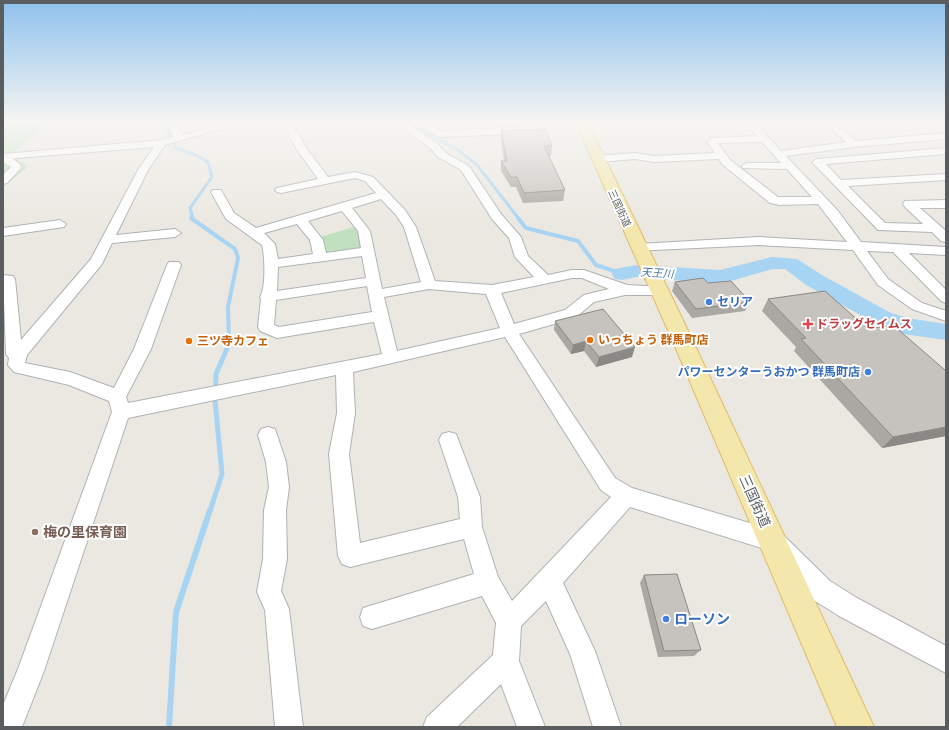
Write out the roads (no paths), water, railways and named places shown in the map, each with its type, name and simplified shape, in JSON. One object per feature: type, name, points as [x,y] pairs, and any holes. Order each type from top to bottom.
[{"type":"main road","name":"三国街道","points":[[598,159],[856,727]]},
{"type":"street","points":[[3,181],[16,168],[16,166],[4,157]]},
{"type":"street","points":[[12,354],[97,262],[143,170],[152,157]]},
{"type":"street","points":[[307,157],[324,180]]},
{"type":"street","points":[[446,157],[465,168],[496,216],[514,237],[522,258],[544,279]]},
{"type":"street","points":[[598,159],[622,157]]},
{"type":"street","points":[[642,157],[654,159],[698,157]]},
{"type":"street","points":[[723,157],[726,162],[774,200],[822,200]]},
{"type":"street","points":[[782,157],[822,200],[883,282],[917,306],[946,316]]},
{"type":"street","points":[[876,157],[817,162],[882,227],[934,228]]},
{"type":"street","points":[[931,157],[940,162]]},
{"type":"street","points":[[747,166],[790,166]]},
{"type":"street","points":[[280,190],[324,180],[364,176],[400,213],[413,234],[429,285]]},
{"type":"street","points":[[839,183],[881,182],[946,177]]},
{"type":"street","points":[[217,192],[226,212],[236,221],[255,232],[268,244],[272,264],[267,297],[266,327],[277,333],[380,316]]},
{"type":"street","points":[[255,232],[301,220],[383,195]]},
{"type":"street","points":[[946,204],[908,204],[946,238]]},
{"type":"street","points":[[344,206],[364,231],[380,316],[391,358]]},
{"type":"street","points":[[301,220],[316,240],[320,258]]},
{"type":"street","points":[[3,232],[60,224]]},
{"type":"street","points":[[108,240],[175,233]]},
{"type":"street","points":[[639,248],[759,241],[946,251]]},
{"type":"street","points":[[896,248],[946,298]]},
{"type":"street","points":[[272,264],[368,251]]},
{"type":"street","points":[[8,727],[31,671],[125,386],[143,352],[161,294],[174,265]]},
{"type":"street","points":[[267,297],[429,285],[492,290],[572,274],[584,274],[626,290]]},
{"type":"street","points":[[119,404],[344,368],[509,331],[570,314],[589,298],[626,290],[653,278]]},
{"type":"street","points":[[3,279],[8,279],[12,354],[16,365],[20,368],[64,376],[101,388],[119,404]]},
{"type":"street","points":[[492,290],[509,331],[608,484],[626,496],[772,540],[821,590],[848,607],[946,660]]},
{"type":"street","points":[[344,368],[346,413],[339,454],[350,556],[471,527]]},
{"type":"street","points":[[268,434],[276,462],[279,487],[275,510],[275,559],[269,592],[277,609],[289,727]]},
{"type":"street","points":[[449,440],[469,497],[471,527],[488,582],[509,621],[506,661],[531,727]]},
{"type":"street","points":[[509,621],[549,581],[626,496]]},
{"type":"street","points":[[549,581],[582,651],[607,726]]},
{"type":"street","points":[[372,617],[488,582]]},
{"type":"street","points":[[437,727],[506,661]]},
{"type":"waterway","points":[[193,219],[190,208],[212,177],[208,162],[200,157]]},
{"type":"waterway","name":"天王川","points":[[467,157],[477,165],[519,219]]},
{"type":"waterway","points":[[191,218],[235,249],[238,258],[228,307],[229,344]]},
{"type":"waterway","name":"天王川","points":[[518,218],[526,228],[578,241],[596,265],[623,274]]},
{"type":"waterway","name":"天王川","points":[[623,274],[636,271],[720,277],[772,263],[790,263],[814,280],[881,317],[903,326],[946,332]]},
{"type":"waterway","points":[[210,511],[222,474],[215,400],[216,374],[229,344]]},
{"type":"waterway","points":[[169,727],[176,612],[210,510]]},
{"type":"place","name":"セリア","points":[[709,302]]},
{"type":"place","name":"ドラッグセイムス","points":[[808,324]]},
{"type":"place","name":"いっちょう 群馬町店","points":[[590,340]]},
{"type":"place","name":"三ツ寺カフェ","points":[[189,341]]},
{"type":"place","name":"パワーセンターうおかつ 群馬町店","points":[[868,372]]},
{"type":"place","name":"梅の里保育園","points":[[35,532]]},
{"type":"place","name":"ローソン","points":[[666,619]]}]
